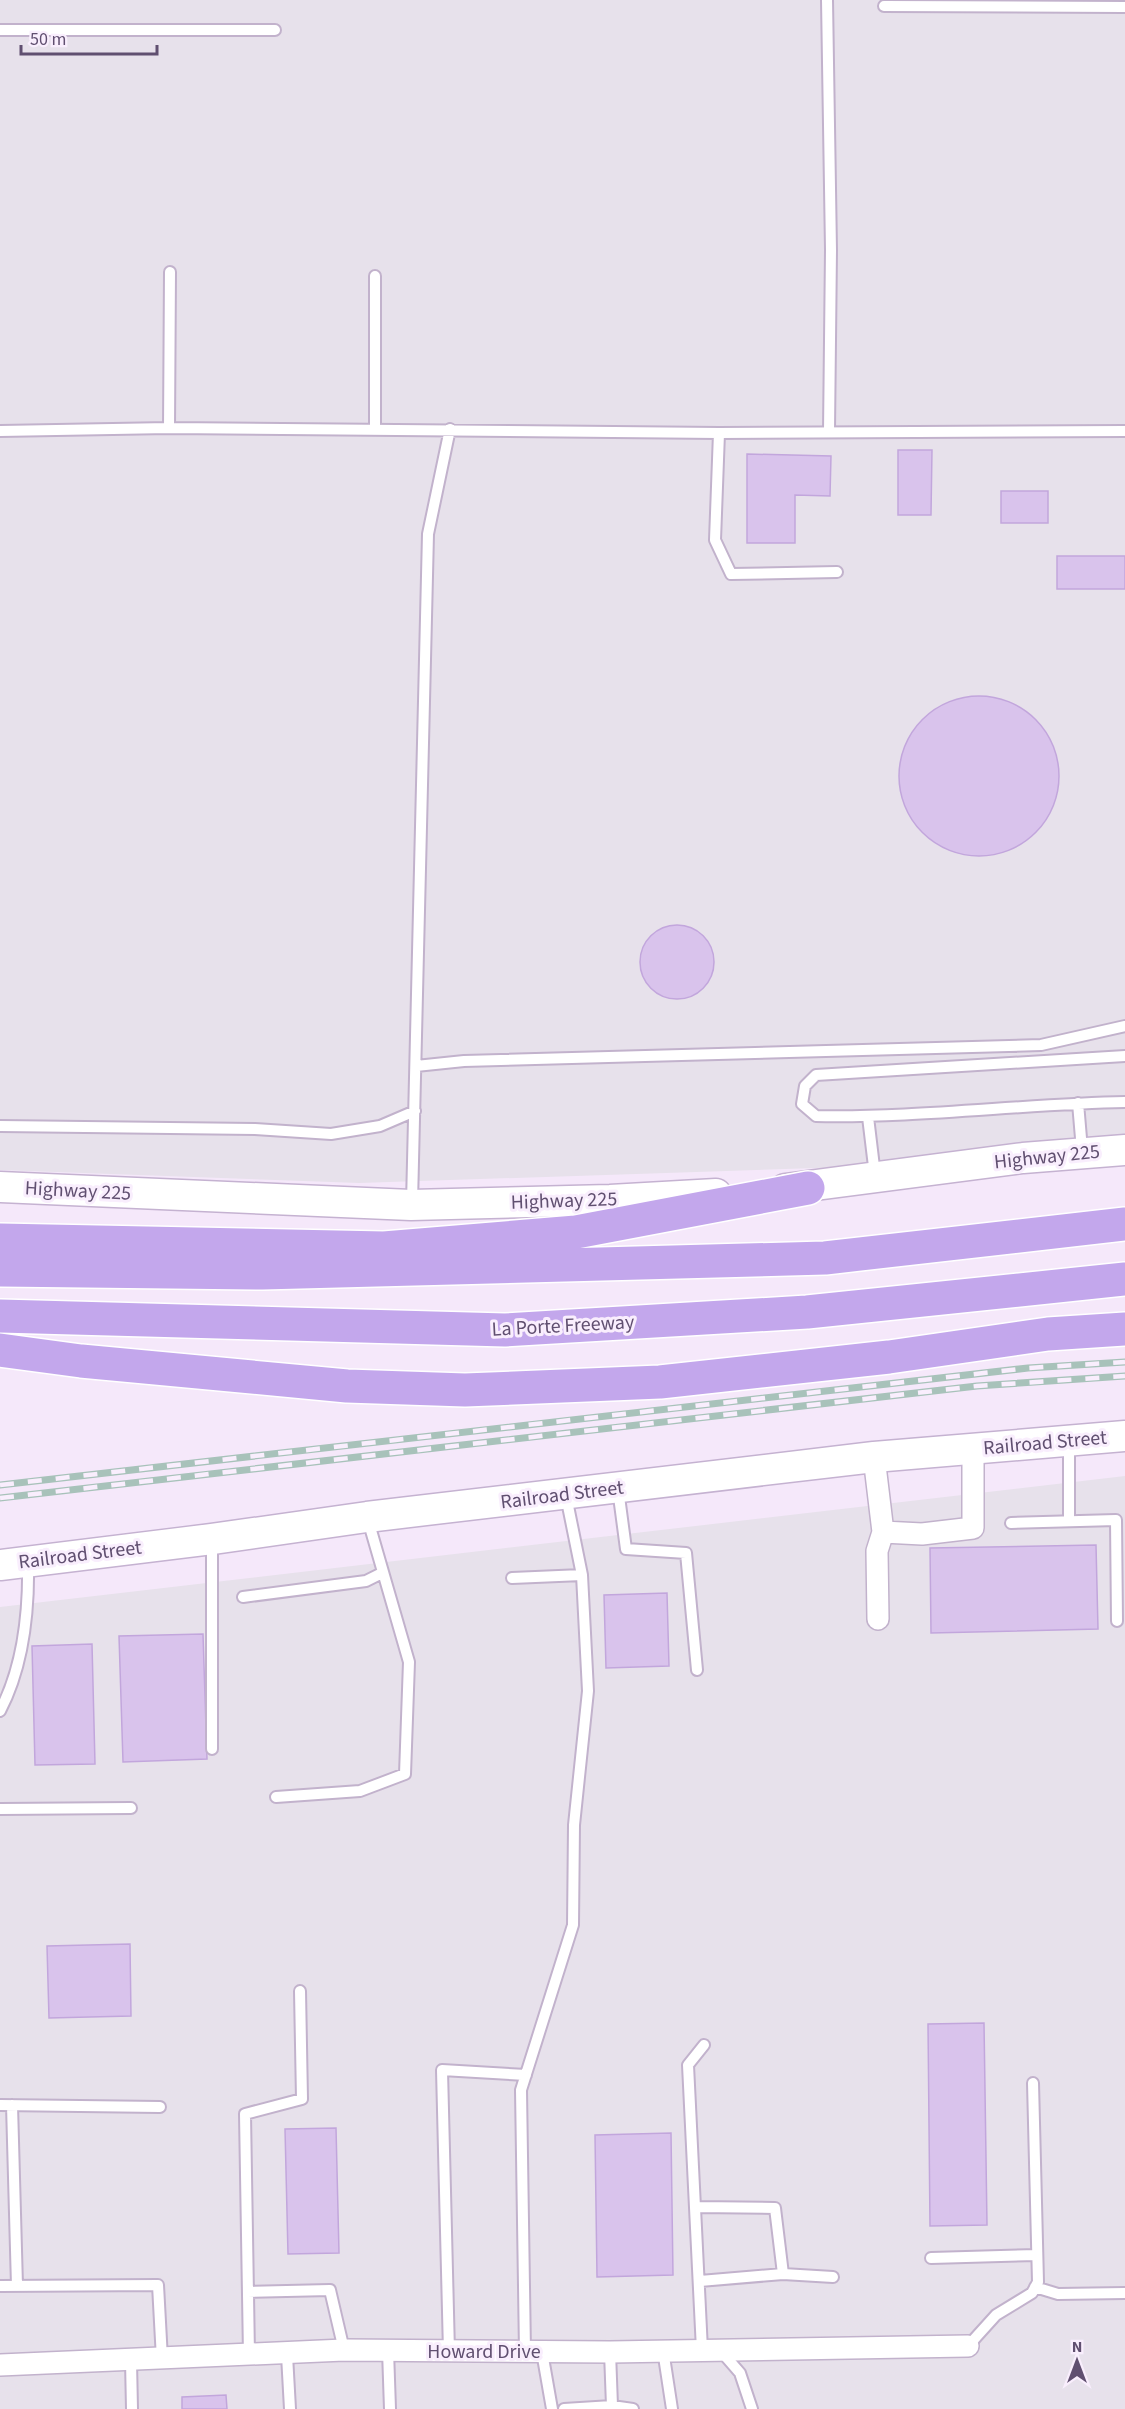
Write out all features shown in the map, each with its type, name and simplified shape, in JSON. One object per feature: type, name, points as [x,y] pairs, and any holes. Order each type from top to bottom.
[{"type":"highway","points":[[0,1240],[384,1248],[576,1232],[808,1188]]},
{"type":"highway","points":[[0,1270],[262,1273],[825,1258],[1125,1224]]},
{"type":"highway","name":"La Porte Freeway","points":[[0,1316],[505,1330],[807,1312],[1125,1279]]},
{"type":"highway","points":[[0,1350],[81,1361],[347,1386],[465,1390],[660,1382],[889,1357],[1048,1334],[1125,1329]]},
{"type":"main road","name":"Highway 225","points":[[0,1187],[411,1205],[610,1200],[808,1188],[1023,1158],[1125,1150]]},
{"type":"main road","name":"Railroad Street","points":[[14,1563],[367,1517],[874,1457],[1125,1436]]},
{"type":"street","points":[[883,1532],[922,1534],[973,1528],[973,1450]]},
{"type":"street","points":[[874,1457],[883,1532],[877,1551],[878,1619]]},
{"type":"street","name":"Howard Drive","points":[[0,2365],[287,2355],[344,2350],[610,2352],[968,2346]]},
{"type":"lane","points":[[827,0],[831,250],[829,431]]},
{"type":"lane","points":[[884,6],[1125,7]]},
{"type":"lane","points":[[0,30],[275,30]]},
{"type":"lane","points":[[169,428],[170,272]]},
{"type":"lane","points":[[375,276],[375,429]]},
{"type":"lane","points":[[0,431],[169,428],[719,433],[1125,431]]},
{"type":"lane","points":[[411,1205],[428,534],[450,429]]},
{"type":"lane","points":[[719,433],[715,540],[730,574],[837,572]]},
{"type":"lane","points":[[416,1066],[464,1061],[1041,1045],[1125,1026]]},
{"type":"lane","points":[[1125,1056],[816,1074],[805,1086],[802,1104],[816,1116],[868,1117],[1125,1102]]},
{"type":"lane","points":[[1078,1103],[1082,1153]]},
{"type":"lane","points":[[0,1126],[255,1129],[331,1134],[380,1126],[415,1111]]},
{"type":"lane","points":[[868,1117],[875,1179]]},
{"type":"lane","points":[[1069,1441],[1069,1521]]},
{"type":"lane","points":[[618,1489],[626,1549],[686,1553],[697,1670]]},
{"type":"lane","points":[[552,2409],[534,2352],[521,2090],[573,1925],[573,1826],[588,1691],[582,1575],[566,1495]]},
{"type":"lane","points":[[276,1797],[360,1791],[405,1774],[409,1662],[367,1517]]},
{"type":"lane","points":[[1011,1523],[1116,1520],[1117,1622]]},
{"type":"lane","points":[[212,1539],[212,1749]]},
{"type":"lane","points":[[0,1711],[11,1690],[27,1603],[14,1563]]},
{"type":"lane","points":[[243,1597],[366,1581],[382,1573]]},
{"type":"lane","points":[[512,1578],[582,1575]]},
{"type":"lane","points":[[0,1809],[130,1808]]},
{"type":"lane","points":[[249,2355],[245,2114],[302,2099],[300,1991]]},
{"type":"lane","points":[[704,2045],[688,2065],[700,2281],[711,2350],[740,2373],[752,2409]]},
{"type":"lane","points":[[448,2352],[442,2070],[526,2075]]},
{"type":"lane","points":[[968,2346],[996,2315],[1032,2293],[1038,2282],[1033,2083]]},
{"type":"lane","points":[[12,2104],[17,2286]]},
{"type":"lane","points":[[0,2105],[160,2107]]},
{"type":"lane","points":[[696,2207],[775,2208],[783,2274]]},
{"type":"lane","points":[[931,2258],[1037,2255]]},
{"type":"lane","points":[[700,2281],[783,2274],[833,2277]]},
{"type":"lane","points":[[0,2286],[158,2285],[162,2359]]},
{"type":"lane","points":[[1035,2287],[1058,2294],[1125,2293]]},
{"type":"lane","points":[[248,2292],[330,2290],[344,2350]]},
{"type":"lane","points":[[388,2350],[390,2409]]},
{"type":"lane","points":[[663,2350],[672,2409]]},
{"type":"lane","points":[[610,2352],[612,2407]]},
{"type":"lane","points":[[287,2355],[290,2409]]},
{"type":"lane","points":[[130,2361],[132,2409]]},
{"type":"lane","points":[[564,2409],[612,2407],[633,2409]]},
{"type":"shaded area","points":[[0,0],[1125,0],[1125,1158],[359,1183],[0,1170]]},
{"type":"shaded area","points":[[1125,1476],[1125,2409],[0,2409],[0,1607]]},
{"type":"building","points":[[898,450],[932,450],[931,515],[898,515]]},
{"type":"building","points":[[747,454],[831,456],[830,496],[795,495],[795,543],[747,543]]},
{"type":"building","points":[[1001,491],[1048,491],[1048,523],[1001,523]]},
{"type":"building","points":[[1057,556],[1125,556],[1125,589],[1057,589]]},
{"type":"building","points":[[979,696],[1009,702],[1035,720],[1053,746],[1059,776],[1053,806],[1035,832],[1009,850],[979,856],[949,850],[923,832],[905,806],[899,776],[905,746],[923,720],[949,702]]},
{"type":"building","points":[[677,925],[691,928],[703,936],[711,948],[714,962],[711,976],[703,988],[691,996],[677,999],[663,996],[651,988],[643,976],[640,962],[643,948],[651,936],[663,928]]},
{"type":"building","points":[[1096,1545],[1098,1629],[931,1633],[930,1548]]},
{"type":"building","points":[[667,1593],[669,1666],[606,1668],[604,1595]]},
{"type":"building","points":[[203,1634],[207,1759],[123,1762],[119,1636]]},
{"type":"building","points":[[92,1644],[95,1764],[35,1765],[32,1646]]},
{"type":"building","points":[[130,1944],[131,2016],[49,2018],[47,1946]]},
{"type":"building","points":[[984,2023],[987,2225],[930,2226],[928,2024]]},
{"type":"building","points":[[336,2128],[339,2253],[288,2254],[285,2129]]},
{"type":"building","points":[[671,2133],[673,2275],[597,2277],[595,2135]]},
{"type":"building","points":[[226,2395],[227,2409],[182,2409],[182,2397]]},
{"type":"railway","points":[[0,1485],[1028,1368],[1125,1362]]},
{"type":"railway","points":[[0,1498],[977,1386],[1125,1376]]}]
